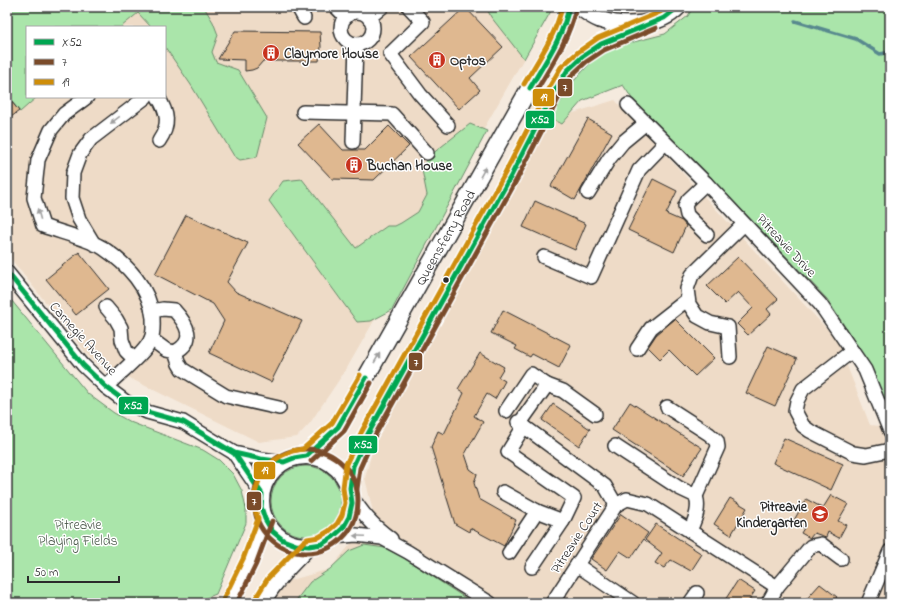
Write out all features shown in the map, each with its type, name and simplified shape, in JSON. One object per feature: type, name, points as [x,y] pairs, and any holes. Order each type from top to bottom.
[{"type":"main road","name":"Queensferry Road","points":[[306,456],[338,427],[561,32],[567,17],[568,7]]},
{"type":"main road","points":[[580,7],[597,18],[610,22],[624,24],[652,22]]},
{"type":"main road","name":"Queensferry Road","points":[[350,491],[353,466],[368,434],[511,176],[553,94],[567,71],[582,57],[601,44],[664,18],[678,7]]},
{"type":"main road","points":[[306,456],[320,458],[333,465],[343,475],[350,491],[352,502],[349,517],[343,528],[334,537],[322,544],[310,546],[296,545],[283,540],[272,531],[265,519],[262,507],[262,494],[266,481],[273,470],[284,462],[294,458],[306,456]]},
{"type":"main road","points":[[229,603],[249,562],[265,519]]},
{"type":"main road","points":[[261,603],[274,583],[286,569],[310,546]]},
{"type":"street","points":[[336,7],[346,17]]},
{"type":"street","points":[[369,18],[382,7]]},
{"type":"street","points":[[409,7],[423,22],[390,54],[420,94],[448,125]]},
{"type":"street","points":[[353,13],[365,15],[369,18],[373,28],[372,35],[364,43],[356,44],[348,41],[342,32],[342,24],[346,17],[353,13]]},
{"type":"street","points":[[353,142],[356,44]]},
{"type":"street","points":[[86,98],[64,114],[51,130],[38,160],[34,198],[43,226],[102,248],[130,271],[143,288],[152,311],[154,327],[152,338],[146,348],[106,387]]},
{"type":"street","points":[[94,244],[79,219],[72,198],[73,173],[80,154],[91,139],[145,98]]},
{"type":"street","points":[[159,98],[164,105],[167,121],[165,131],[159,141]]},
{"type":"street","name":"Pitreavie Drive","points":[[628,105],[706,183],[820,304],[865,370],[890,430]]},
{"type":"street","points":[[303,112],[392,114],[427,153]]},
{"type":"street","points":[[588,192],[609,159],[623,142],[646,123]]},
{"type":"street","points":[[544,258],[591,277],[639,170],[665,143]]},
{"type":"street","points":[[706,183],[688,200],[685,206],[687,215],[707,235]]},
{"type":"street","points":[[58,232],[74,226],[79,219]]},
{"type":"street","points":[[730,357],[728,327],[710,323],[697,316],[689,304],[687,289],[692,275],[744,224]]},
{"type":"street","name":"Carnegie Avenue","points":[[7,272],[83,365],[106,387],[126,402],[147,412],[183,422],[234,453]]},
{"type":"street","points":[[637,350],[651,328],[688,299]]},
{"type":"street","points":[[106,307],[121,328],[122,340],[126,351],[134,360]]},
{"type":"street","points":[[152,311],[163,309],[174,310],[183,319],[188,332],[188,340],[182,349],[175,352],[166,350],[152,338]]},
{"type":"street","points":[[852,351],[803,389],[797,401],[796,411],[804,426],[810,431],[853,453],[866,455],[890,450]]},
{"type":"street","points":[[175,352],[182,369],[226,396],[279,408]]},
{"type":"street","points":[[506,411],[531,374],[548,385],[563,391],[595,414]]},
{"type":"street","points":[[532,567],[563,521],[574,498],[508,452],[521,424],[548,385]]},
{"type":"street","points":[[667,407],[709,434],[717,441],[718,447],[696,496],[698,502],[697,516],[690,531]]},
{"type":"street","points":[[521,424],[605,486],[616,505]]},
{"type":"street","points":[[615,446],[679,488],[696,496]]},
{"type":"street","points":[[234,453],[284,462]]},
{"type":"street","points":[[234,453],[262,494]]},
{"type":"street","points":[[350,491],[364,516],[408,552]]},
{"type":"street","points":[[502,492],[537,510],[563,521]]},
{"type":"street","name":"Pitreavie Court","points":[[552,603],[616,505],[626,499],[648,504],[778,587]]},
{"type":"street","points":[[509,553],[537,510]]},
{"type":"street","points":[[334,537],[356,535],[382,538],[408,552],[490,603]]},
{"type":"street","points":[[768,603],[778,587],[811,546],[821,544],[841,559]]},
{"type":"street","points":[[869,602],[890,551]]},
{"type":"street","points":[[577,565],[634,603]]},
{"type":"shaded area","points":[[7,7],[550,7],[551,11],[347,368],[310,423],[297,437],[259,442],[91,359],[7,254]]},
{"type":"shaded area","points":[[615,100],[837,340],[870,425],[890,427],[890,603],[265,603],[281,583],[330,569],[374,516],[365,478],[385,403],[538,124]]},
{"type":"green space","points":[[7,7],[204,7],[213,22],[218,35],[212,52],[216,62],[238,70],[267,118],[257,157],[240,160],[234,156],[191,85],[166,48],[166,26],[150,26],[138,13],[122,26],[26,26],[26,98],[36,98],[20,112],[7,95]]},
{"type":"green space","points":[[486,7],[550,7],[551,11],[524,59],[491,17]]},
{"type":"green space","points":[[693,7],[890,7],[890,411],[872,369],[827,299],[717,184],[633,100],[623,85],[582,101],[562,124],[551,118],[572,83],[596,57],[618,46],[665,34],[688,16]]},
{"type":"green space","points":[[470,124],[487,131],[392,310],[371,321],[357,322],[269,201],[283,181],[302,179],[356,248],[387,226],[395,226],[418,212],[427,195],[422,170],[427,158]]},
{"type":"green space","name":"Pitreavie Playing Fields","points":[[7,295],[88,394],[114,413],[130,422],[203,450],[219,460],[233,474],[242,491],[246,509],[246,523],[216,594],[201,600],[200,603],[7,603]]},
{"type":"green space","points":[[299,466],[313,466],[326,472],[335,481],[339,487],[341,501],[339,515],[331,526],[320,534],[313,536],[299,536],[292,534],[281,526],[273,515],[271,508],[271,494],[273,487],[281,476],[292,468]]},
{"type":"green space","points":[[364,545],[385,548],[404,558],[473,603],[294,603],[310,582],[330,569],[349,551]]},
{"type":"building","name":"Optos","points":[[465,7],[503,47],[470,78],[480,90],[459,109],[411,57]]},
{"type":"building","name":"Claymore House","points":[[235,31],[320,32],[321,47],[319,61],[263,61],[257,68],[245,71],[245,60],[218,59]]},
{"type":"building","points":[[7,96],[19,111],[7,120]]},
{"type":"building","points":[[588,119],[612,133],[575,200],[551,186]]},
{"type":"building","name":"Buchan House","points":[[319,124],[343,150],[365,150],[389,126],[409,146],[374,180],[332,179],[298,143]]},
{"type":"building","points":[[653,179],[677,191],[666,214],[682,221],[686,226],[674,252],[628,230]]},
{"type":"building","points":[[535,201],[586,224],[575,250],[523,227]]},
{"type":"building","points":[[186,215],[248,243],[227,282],[236,292],[302,321],[271,382],[209,353],[224,321],[213,304],[155,274]]},
{"type":"building","points":[[79,252],[109,289],[76,315],[46,279]]},
{"type":"building","points":[[738,257],[778,299],[767,309],[771,314],[748,335],[737,324],[753,308],[738,292],[725,304],[707,286]]},
{"type":"building","points":[[503,310],[571,345],[559,368],[532,354],[530,357],[515,349],[517,346],[491,333]]},
{"type":"building","points":[[675,319],[714,358],[695,376],[669,350],[660,359],[648,347],[656,335]]},
{"type":"building","points":[[768,346],[797,359],[775,406],[746,393]]},
{"type":"building","points":[[480,353],[504,367],[498,377],[505,381],[495,399],[487,394],[474,416],[483,422],[465,454],[470,469],[477,474],[474,483],[479,499],[516,520],[504,546],[470,528],[469,532],[455,524],[431,447],[438,431],[444,434],[464,393],[458,389]]},
{"type":"building","points":[[630,402],[702,448],[683,476],[612,430]]},
{"type":"building","points":[[553,404],[590,429],[579,446],[542,420]]},
{"type":"building","points":[[784,438],[843,464],[831,490],[773,463]]},
{"type":"building","name":"Pitreavie Kindergarten","points":[[831,495],[848,504],[838,521],[846,525],[839,538],[828,532],[826,537],[814,533],[810,538],[801,533],[804,528],[793,522],[806,499],[823,508]]},
{"type":"building","points":[[730,498],[747,508],[731,535],[714,524]]},
{"type":"building","points":[[621,514],[648,533],[631,558],[620,551],[607,570],[591,559]]},
{"type":"building","points":[[656,524],[702,554],[691,571],[671,560],[664,568],[655,563],[662,553],[645,540]]},
{"type":"building","points":[[738,580],[755,591],[747,603],[723,603]]},
{"type":"building","points":[[820,584],[837,597],[832,603],[803,603]]},
{"type":"waterway","points":[[795,21],[856,39],[880,54],[890,52]]},
{"type":"transit line","name":"19","points":[[524,84],[556,27],[562,7]]},
{"type":"transit line","name":"X52","points":[[530,88],[558,39],[569,7]]},
{"type":"transit line","name":"19","points":[[255,599],[268,578],[304,541],[319,537],[337,524],[342,515],[345,503],[343,488],[346,464],[362,431],[505,173],[561,67],[578,52],[598,38],[660,12],[667,7]]},
{"type":"transit line","name":"X52","points":[[7,272],[83,365],[106,387],[126,402],[147,412],[183,422],[234,453],[262,494],[261,507],[265,519],[272,531],[283,540],[296,545],[309,546],[322,544],[343,528],[349,517],[352,503],[350,488],[353,466],[368,434],[511,176],[553,94],[567,71],[582,57],[601,44],[664,18],[678,7]]},
{"type":"transit line","name":"7","points":[[535,93],[569,31],[576,8]]},
{"type":"transit line","name":"7","points":[[357,489],[360,468],[374,437],[517,179],[559,97],[572,75],[586,62],[604,50],[656,28]]},
{"type":"transit line","name":"19","points":[[223,600],[243,559],[258,519],[254,506],[255,493],[260,477],[269,464],[292,451],[303,449],[332,423],[360,375]]},
{"type":"transit line","name":"X52","points":[[216,443],[234,453],[261,459],[284,462],[294,458],[306,456],[338,427],[366,378]]},
{"type":"transit line","name":"7","points":[[311,461],[344,431],[371,383]]},
{"type":"transit line","name":"7","points":[[306,449],[326,453],[343,464],[354,481],[358,501],[354,521],[343,538],[326,549],[306,553],[286,549],[269,538],[258,521],[254,501],[258,481],[269,464],[286,453],[306,449]]},
{"type":"transit line","name":"7","points":[[237,603],[256,564],[272,521]]},
{"type":"place","name":"Claymore House","points":[[271,53]]},
{"type":"place","name":"Optos","points":[[437,60]]},
{"type":"place","name":"Buchan House","points":[[354,165]]},
{"type":"place","name":"Pitreavie Kindergarten","points":[[820,514]]}]
